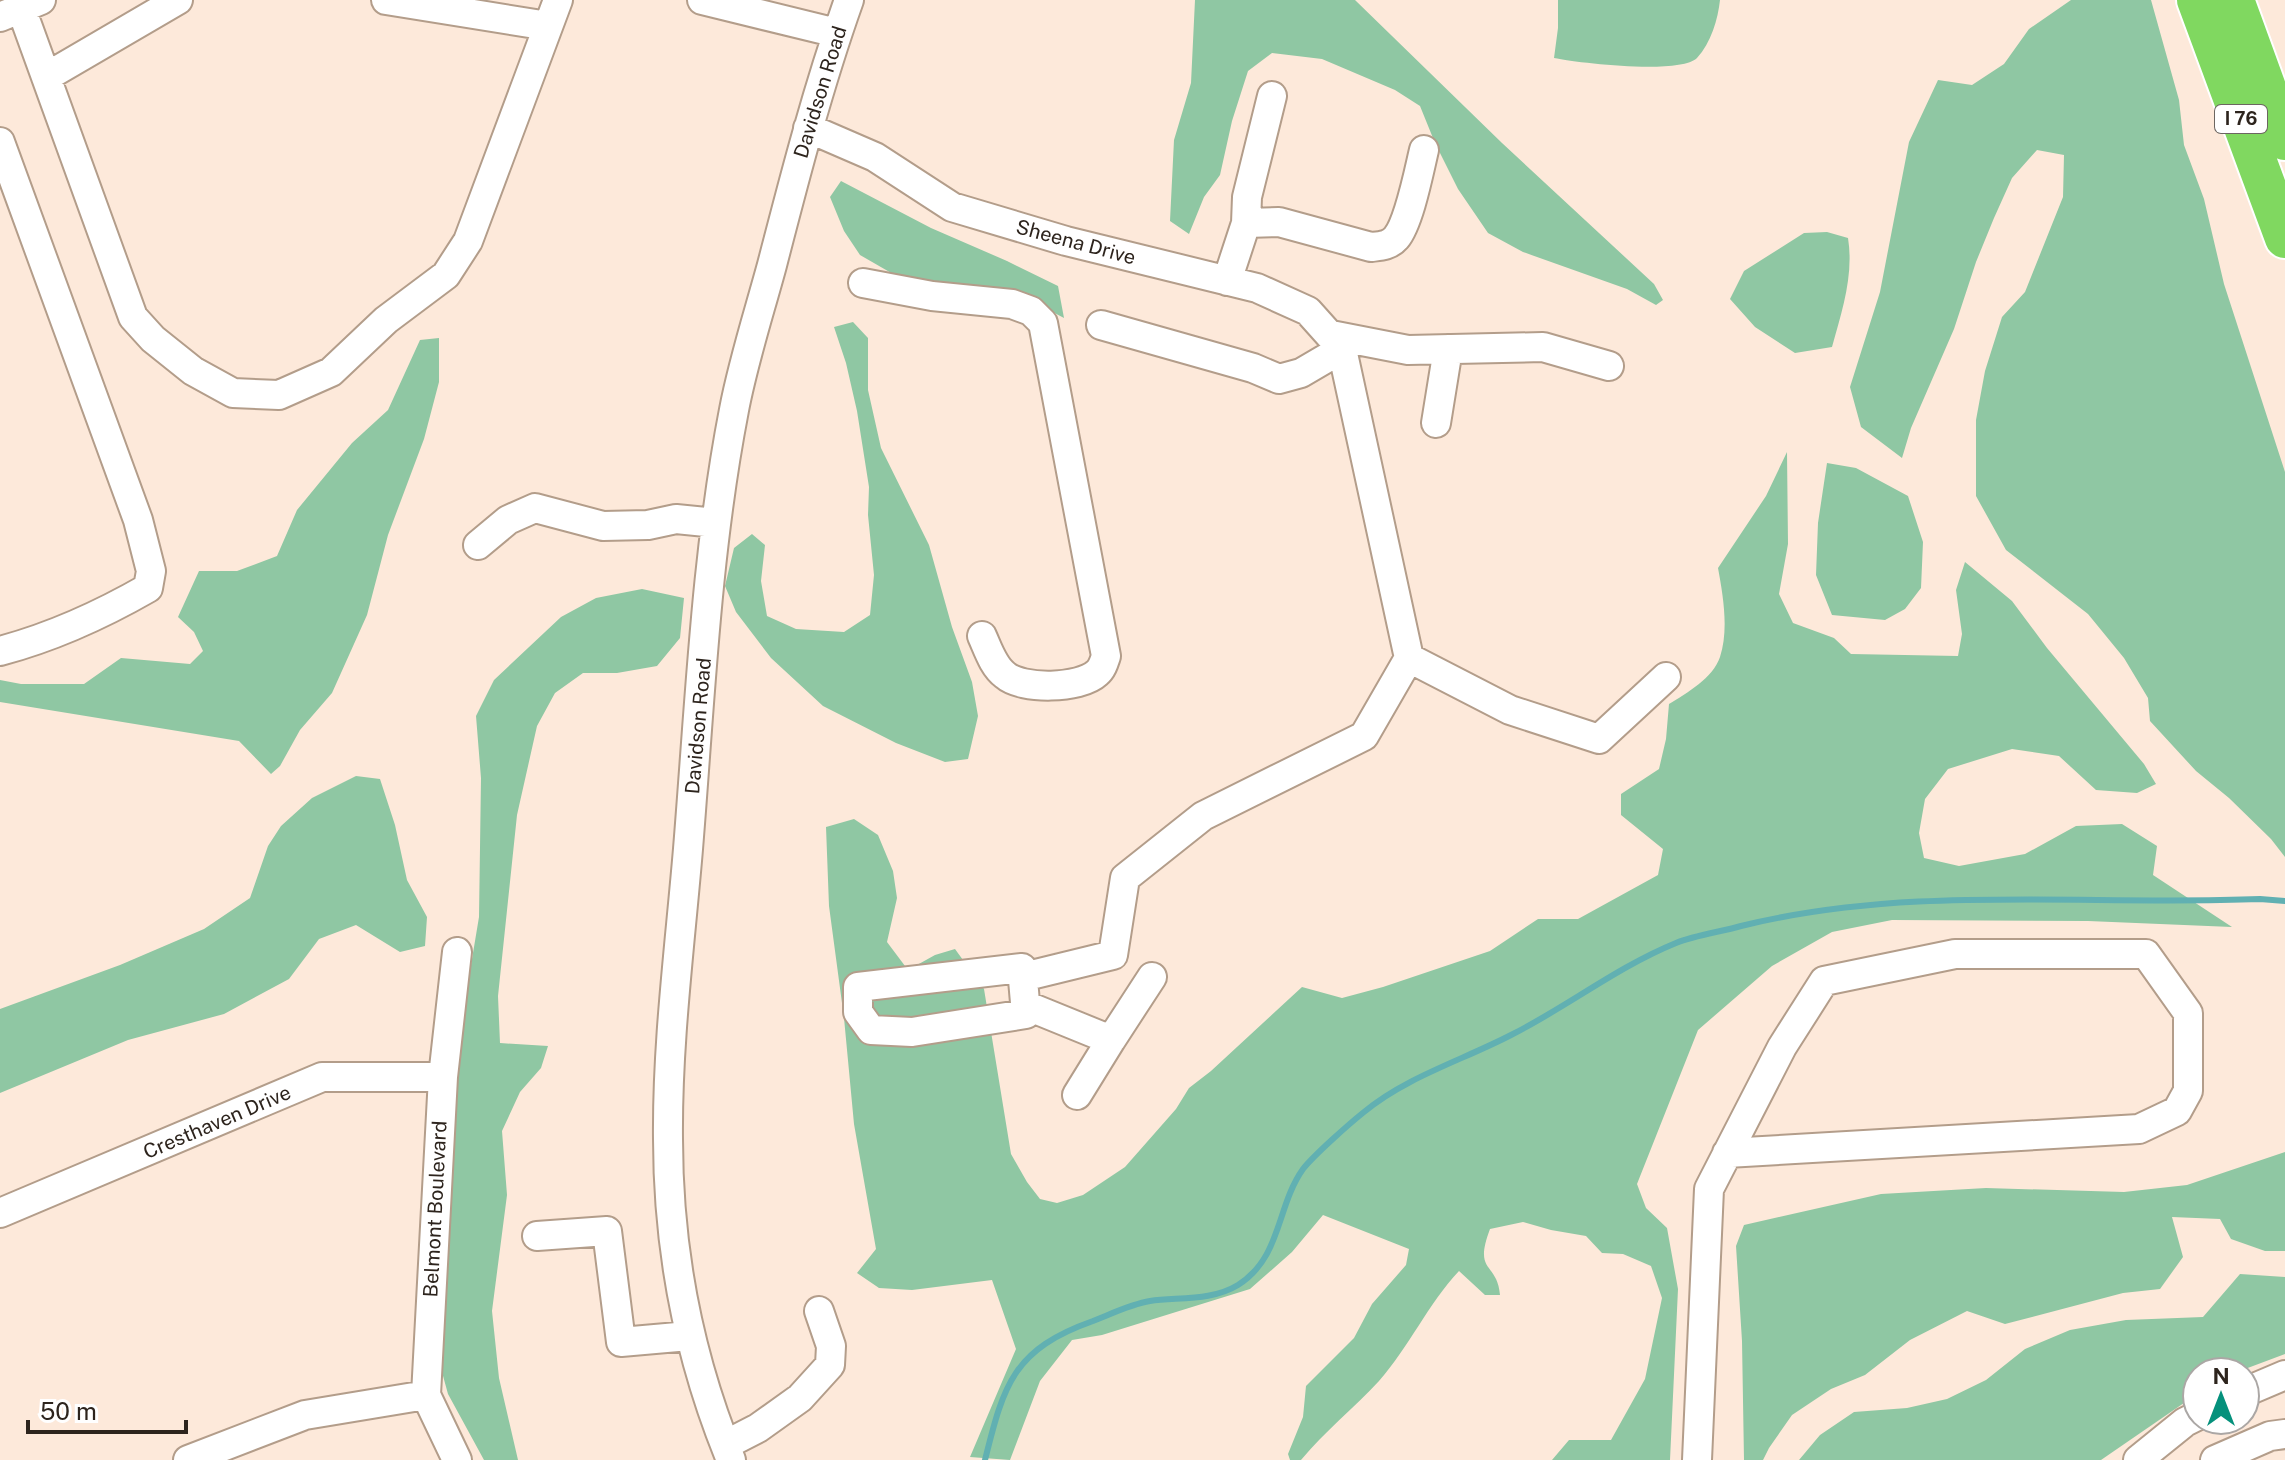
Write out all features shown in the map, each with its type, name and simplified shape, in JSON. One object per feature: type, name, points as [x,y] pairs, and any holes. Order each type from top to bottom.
[{"type":"highway","name":"I 76","points":[[2197,0],[2285,238]]},
{"type":"highway","name":"I 76","points":[[2234,0],[2285,140]]},
{"type":"street","points":[[46,77],[178,0]]},
{"type":"street","points":[[21,8],[133,317],[153,339],[193,371],[233,393],[279,395],[331,372],[386,320],[446,275],[468,241],[553,13],[389,0]]},
{"type":"street","points":[[702,0],[781,9],[837,33]]},
{"type":"street","name":"Davidson Road","points":[[728,1453],[689,1336],[672,1225],[668,1139],[673,1038],[716,523],[734,407],[808,128],[849,0]]},
{"type":"street","points":[[1227,281],[1246,223],[1247,197],[1272,96]]},
{"type":"street","name":"Sheena Drive","points":[[808,128],[875,157],[952,207],[1066,241],[1257,288],[1308,311],[1336,342]]},
{"type":"street","points":[[0,142],[138,520],[151,571],[148,588],[105,613],[36,641],[0,651]]},
{"type":"street","points":[[1246,223],[1279,222],[1371,247],[1384,246],[1396,238],[1424,150]]},
{"type":"street","points":[[863,283],[932,296],[1012,304],[1031,311],[1043,323],[1106,656],[1096,674],[1083,681],[1032,686],[1004,675],[995,664],[982,636]]},
{"type":"street","points":[[1101,325],[1253,368],[1279,379],[1301,373],[1336,342],[1408,350],[1543,347],[1609,366]]},
{"type":"street","points":[[1024,991],[1113,955],[1125,878],[1203,816],[1364,736],[1409,658],[1336,342]]},
{"type":"street","points":[[1436,423],[1448,349]]},
{"type":"street","points":[[478,545],[508,520],[535,508],[603,526],[648,525],[676,519],[716,523]]},
{"type":"street","points":[[1409,658],[1510,710],[1599,739],[1666,677]]},
{"type":"street","name":"Belmont Boulevard","points":[[457,952],[443,1077],[426,1395],[457,1460]]},
{"type":"street","points":[[1697,1460],[1709,1189],[1727,1153],[1782,1047],[1824,981],[1955,954],[2146,954],[2188,1013],[2188,1091],[2177,1111],[2139,1129],[1727,1153]]},
{"type":"street","points":[[1022,968],[1024,991],[1026,1014],[912,1032],[871,1030],[858,1012],[858,987],[1022,968]]},
{"type":"street","points":[[1077,1095],[1152,977]]},
{"type":"street","points":[[1024,991],[1111,1040]]},
{"type":"street","name":"Cresthaven Drive","points":[[0,1213],[322,1077],[443,1077]]},
{"type":"street","points":[[537,1236],[607,1231],[621,1342],[689,1336]]},
{"type":"street","points":[[728,1453],[800,1398],[830,1365],[831,1346],[819,1311]]},
{"type":"street","points":[[2261,1385],[2285,1375]]},
{"type":"street","points":[[188,1460],[305,1415],[426,1395]]},
{"type":"street","points":[[2138,1460],[2181,1425]]},
{"type":"street","points":[[2215,1460],[2270,1436],[2285,1434]]},
{"type":"green space","points":[[1195,0],[1355,0],[1502,143],[1654,284],[1663,300],[1656,305],[1627,289],[1523,252],[1488,233],[1458,189],[1420,106],[1395,90],[1322,59],[1272,53],[1248,71],[1232,121],[1220,175],[1204,197],[1189,234],[1170,221],[1174,140],[1191,83]]},
{"type":"green space","points":[[1558,0],[1720,0],[1713,30],[1697,58],[1687,63],[1650,67],[1554,58]]},
{"type":"green space","points":[[2071,0],[2151,0],[2179,100],[2184,145],[2204,199],[2224,284],[2285,472],[2285,857],[2271,839],[2196,771],[2150,721],[2148,698],[2124,658],[2088,614],[2006,550],[1976,496],[1976,420],[1985,371],[2002,317],[2025,292],[2063,197],[2064,155],[2037,150],[2012,178],[1976,262],[1954,329],[1911,428],[1902,458],[1861,427],[1850,387],[1880,292],[1909,142],[1938,80],[1972,85],[2004,64],[2029,29]]},
{"type":"green space","points":[[841,181],[931,228],[1058,286],[1064,318],[1045,308],[893,274],[860,255],[844,231],[830,197]]},
{"type":"green space","points":[[1827,232],[1848,238],[1848,279],[1840,320],[1832,347],[1795,353],[1755,327],[1730,299],[1744,271],[1804,233]]},
{"type":"green space","points":[[853,322],[868,338],[868,390],[881,448],[929,545],[952,627],[972,682],[978,716],[968,759],[945,762],[896,743],[823,706],[771,658],[736,612],[725,586],[734,548],[752,534],[765,545],[761,581],[767,616],[796,629],[844,632],[870,615],[874,575],[868,515],[869,487],[857,411],[834,327]]},
{"type":"green space","points":[[439,338],[439,382],[424,439],[388,535],[367,615],[332,693],[300,730],[280,766],[271,774],[239,741],[0,702],[0,680],[21,684],[84,684],[121,658],[190,664],[203,651],[194,632],[178,617],[199,571],[237,571],[277,556],[297,510],[352,443],[388,410],[420,340]]},
{"type":"green space","points":[[1787,452],[1788,544],[1779,594],[1793,623],[1834,638],[1851,654],[1958,656],[1962,634],[1956,590],[1965,562],[2012,601],[2144,764],[2156,784],[2137,793],[2096,790],[2059,756],[2012,749],[1948,769],[1925,799],[1919,833],[1924,858],[1959,866],[2025,854],[2076,826],[2122,824],[2157,846],[2153,875],[2232,927],[2088,921],[1892,920],[1832,932],[1772,966],[1698,1030],[1637,1184],[1646,1208],[1667,1228],[1678,1289],[1670,1460],[1552,1460],[1569,1440],[1611,1440],[1645,1379],[1662,1298],[1651,1266],[1623,1254],[1602,1253],[1586,1236],[1523,1222],[1490,1229],[1485,1243],[1485,1261],[1495,1277],[1500,1295],[1485,1295],[1459,1271],[1379,1381],[1301,1460],[1290,1460],[1288,1454],[1303,1417],[1306,1386],[1354,1338],[1372,1304],[1406,1265],[1409,1249],[1323,1215],[1292,1252],[1250,1289],[1102,1335],[1072,1340],[1040,1381],[1010,1460],[970,1457],[1016,1349],[992,1280],[912,1290],[879,1288],[857,1273],[876,1249],[854,1124],[829,906],[826,827],[854,819],[878,835],[893,871],[897,898],[887,942],[908,970],[935,955],[955,949],[984,989],[1011,1154],[1027,1182],[1040,1199],[1057,1203],[1083,1195],[1125,1167],[1176,1109],[1189,1088],[1302,987],[1342,998],[1383,987],[1490,951],[1538,919],[1578,919],[1658,875],[1663,849],[1621,815],[1621,794],[1659,769],[1669,704],[1699,684],[1717,665],[1723,647],[1725,624],[1718,568],[1766,496]]},
{"type":"green space","points":[[1827,463],[1856,468],[1908,496],[1923,542],[1921,588],[1905,609],[1885,620],[1832,615],[1816,575],[1818,523]]},
{"type":"green space","points":[[642,589],[684,598],[680,638],[657,666],[617,673],[583,673],[555,693],[537,726],[517,815],[498,996],[500,1043],[548,1046],[541,1068],[520,1092],[502,1131],[507,1195],[492,1311],[499,1378],[518,1460],[484,1460],[448,1394],[437,1354],[446,1164],[479,917],[481,778],[476,716],[494,680],[561,617],[596,598]]},
{"type":"green space","points":[[356,776],[380,779],[395,825],[407,880],[427,917],[425,946],[400,952],[356,925],[319,939],[289,979],[224,1014],[128,1040],[0,1093],[0,1009],[120,965],[204,929],[250,898],[268,846],[281,826],[312,798]]},
{"type":"green space","points":[[2285,1152],[2285,1251],[2265,1251],[2231,1239],[2220,1219],[2172,1217],[2183,1257],[2160,1289],[2123,1293],[2005,1324],[1967,1311],[1910,1340],[1865,1375],[1831,1389],[1792,1415],[1763,1460],[1744,1460],[1742,1341],[1736,1246],[1744,1225],[1881,1194],[1986,1188],[2124,1192],[2187,1185]]},
{"type":"green space","points":[[2240,1274],[2285,1277],[2285,1354],[2261,1363],[2261,1356],[2181,1356],[2181,1405],[2101,1460],[1799,1460],[1820,1435],[1854,1412],[1907,1408],[1947,1399],[1986,1380],[2025,1349],[2070,1330],[2126,1320],[2203,1317]]},
{"type":"waterway","points":[[985,1460],[999,1410],[1016,1372],[1045,1344],[1066,1332],[1136,1304],[1217,1294],[1238,1285],[1252,1274],[1271,1246],[1294,1184],[1303,1169],[1364,1112],[1398,1089],[1511,1035],[1633,964],[1676,943],[1805,913],[1870,905],[1999,899],[2285,901]]}]
